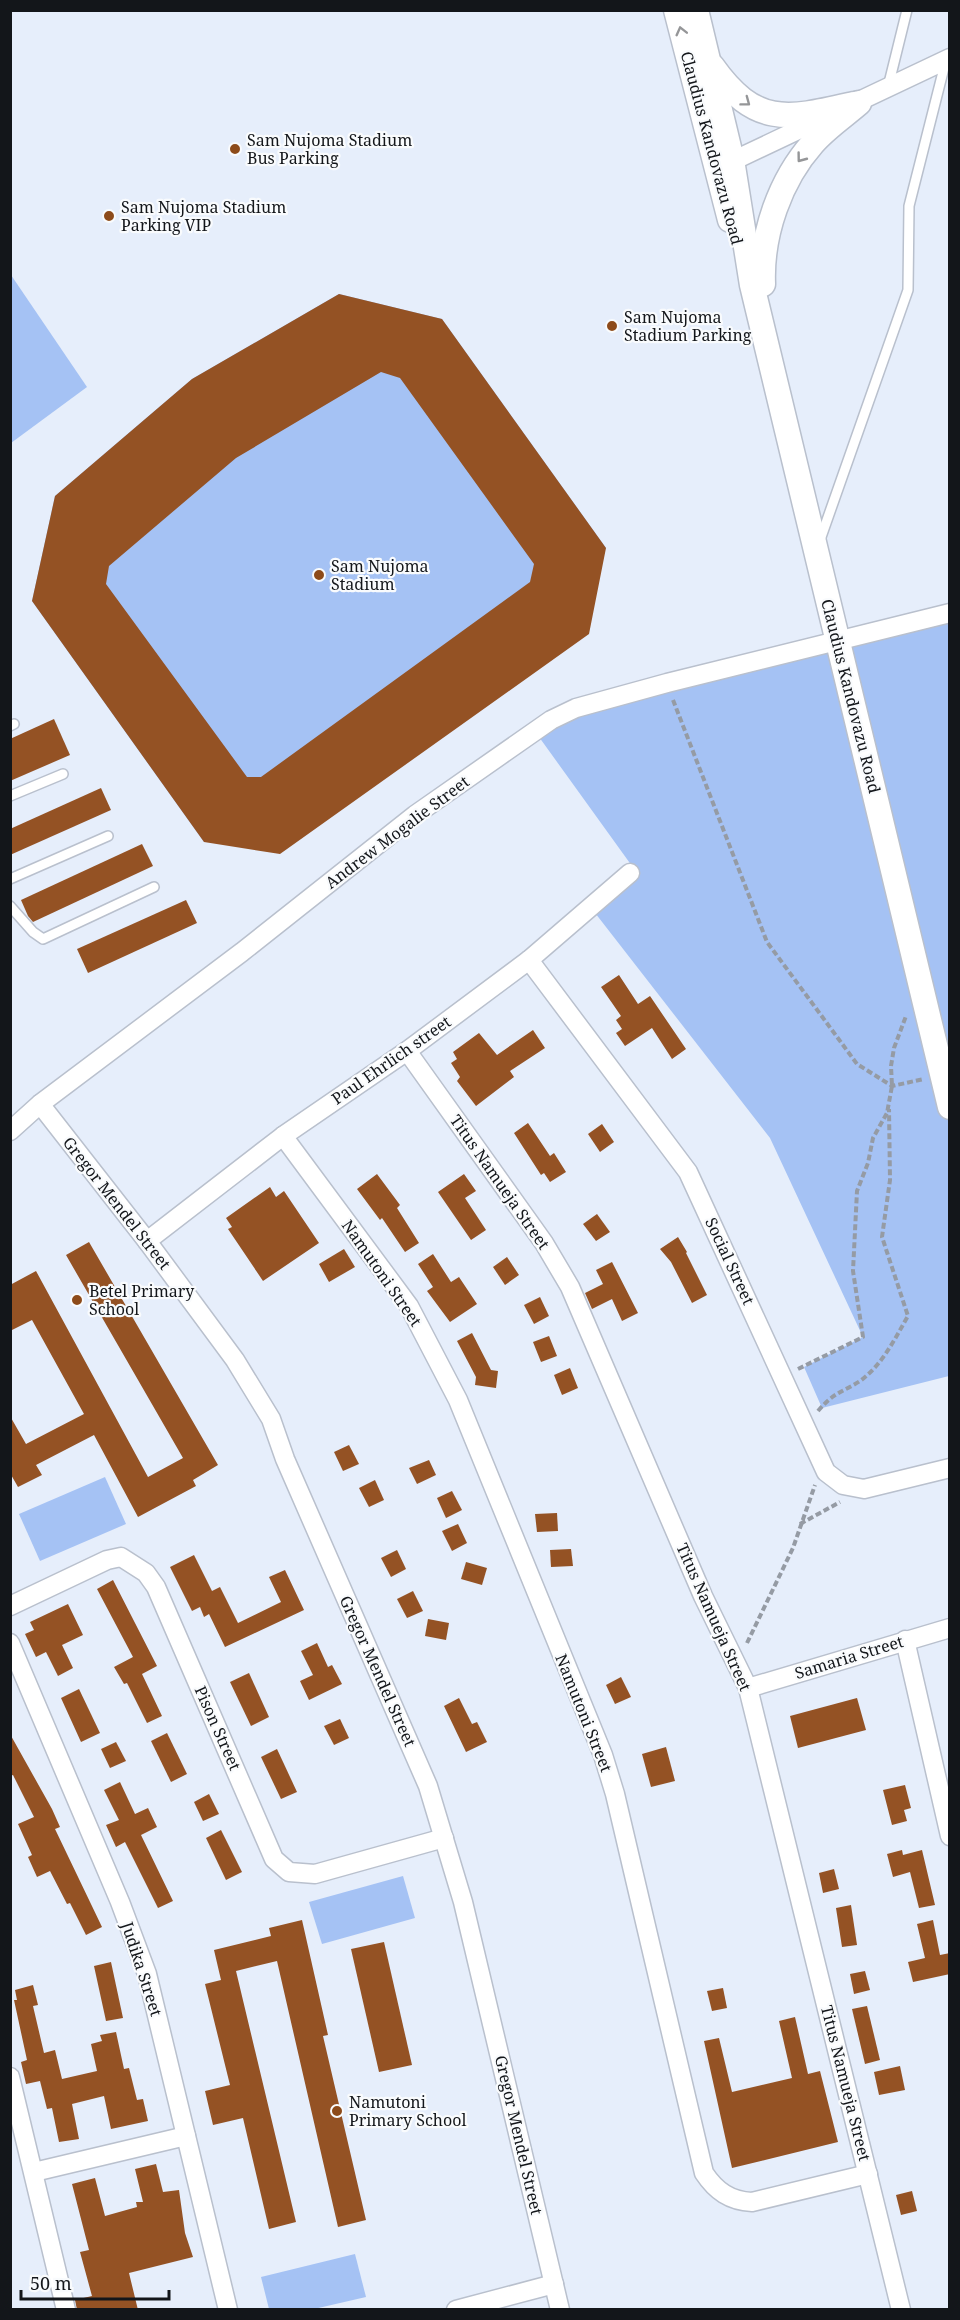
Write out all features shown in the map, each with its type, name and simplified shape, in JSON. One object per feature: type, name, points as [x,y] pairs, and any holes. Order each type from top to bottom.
[{"type":"street","name":"Claudius Kandovazu Road","points":[[676,10],[724,165]]},
{"type":"street","name":"Claudius Kandovazu Road","points":[[696,10],[707,59],[734,236],[752,285],[950,1107]]},
{"type":"street","points":[[707,59],[727,87],[756,110],[773,115],[803,116],[859,103]]},
{"type":"street","points":[[724,165],[948,59]]},
{"type":"street","points":[[766,342],[763,275],[766,244],[786,180],[814,142],[859,103]]},
{"type":"street","name":"Andrew Mogalie Street","points":[[10,1131],[40,1104],[242,952],[415,815],[534,730],[576,708],[667,683],[950,613]]},
{"type":"street","name":"Paul Ehrlich street","points":[[147,1241],[283,1136],[407,1051],[529,960],[630,873]]},
{"type":"street","name":"Social Street","points":[[529,960],[688,1172],[826,1472],[843,1485],[864,1489]]},
{"type":"street","name":"Titus Namueja Street","points":[[407,1051],[544,1243],[570,1287],[703,1596],[748,1688],[901,2310]]},
{"type":"street","name":"Gregor Mendel Street","points":[[40,1104],[147,1241],[235,1360],[271,1419],[285,1459],[428,1786],[463,1902],[560,2310]]},
{"type":"street","name":"Namutoni Street","points":[[283,1136],[409,1306],[435,1352],[458,1400],[603,1755],[615,1794],[704,2173],[712,2186],[726,2196],[738,2201],[753,2202],[868,2174]]},
{"type":"street","points":[[864,1489],[950,1468]]},
{"type":"street","name":"Pison Street","points":[[10,1606],[107,1560],[121,1557],[146,1573],[156,1587],[274,1859],[289,1872],[315,1875],[444,1838]]},
{"type":"street","name":"Samaria Street","points":[[748,1688],[950,1628]]},
{"type":"street","points":[[905,1640],[950,1836]]},
{"type":"street","name":"Judika Street","points":[[10,1643],[136,1943],[153,1995],[228,2310]]},
{"type":"street","points":[[10,2077],[66,2310]]},
{"type":"street","points":[[34,2172],[186,2136]]},
{"type":"street","points":[[456,2310],[554,2284]]},
{"type":"lane","points":[[888,87],[907,10]]},
{"type":"lane","points":[[816,551],[908,290],[909,206],[948,59]]},
{"type":"lane","points":[[10,796],[63,774]]},
{"type":"lane","points":[[10,879],[108,836]]},
{"type":"lane","points":[[10,906],[33,932],[43,939],[154,887]]},
{"type":"path","points":[[667,683],[767,942],[858,1064],[892,1086],[942,1075]]},
{"type":"path","points":[[783,1376],[863,1338],[853,1271],[857,1191],[868,1163],[873,1138],[887,1113],[892,1086],[891,1066],[901,1026],[922,987]]},
{"type":"path","points":[[805,1427],[831,1395],[860,1381],[884,1359],[908,1316],[882,1237],[890,1180],[889,1102]]},
{"type":"path","points":[[737,1664],[793,1548],[823,1464]]},
{"type":"path","points":[[800,1524],[864,1489]]},
{"type":"shaded area","points":[[11,275],[87,387],[10,443]]},
{"type":"shaded area","name":"Sam Nujoma Stadium","points":[[339,294],[442,319],[606,548],[204,842],[32,601],[55,496],[192,379]]},
{"type":"shaded area","points":[[949,613],[949,1376],[822,1408],[804,1367],[863,1337],[770,1138],[592,909],[637,873],[534,730],[576,708]]},
{"type":"shaded area","points":[[105,1477],[126,1524],[40,1561],[19,1514]]},
{"type":"shaded area","points":[[403,1876],[415,1918],[322,1944],[309,1902]]},
{"type":"shaded area","points":[[355,2254],[366,2297],[314,2309],[269,2309],[261,2277]]},
{"type":"building","points":[[339,294],[442,319],[606,548],[589,634],[280,854],[204,842],[32,601],[55,496],[192,379]],"holes":[[[381,372],[400,378],[534,564],[530,582],[261,777],[247,777],[106,584],[109,566],[236,458]]]},
{"type":"building","points":[[54,719],[70,755],[10,781],[10,739]]},
{"type":"building","points":[[101,788],[111,810],[10,855],[10,829]]},
{"type":"building","points":[[142,844],[153,866],[33,922],[28,916],[21,900]]},
{"type":"building","points":[[186,900],[197,923],[88,973],[77,949]]},
{"type":"building","points":[[619,975],[638,1004],[650,996],[686,1049],[672,1059],[652,1028],[625,1046],[616,1033],[622,1029],[616,1020],[621,1016],[601,987]]},
{"type":"building","points":[[533,1030],[545,1048],[510,1071],[514,1077],[476,1106],[457,1081],[460,1077],[451,1063],[457,1059],[453,1052],[479,1033],[497,1055]]},
{"type":"building","points":[[528,1123],[550,1156],[554,1153],[566,1172],[550,1182],[544,1173],[541,1175],[514,1133]]},
{"type":"building","points":[[602,1124],[614,1142],[600,1152],[588,1134]]},
{"type":"building","points":[[377,1174],[400,1205],[397,1208],[419,1243],[405,1252],[382,1218],[380,1220],[357,1189]]},
{"type":"building","points":[[464,1174],[476,1191],[465,1198],[486,1230],[471,1240],[438,1192]]},
{"type":"building","points":[[270,1187],[276,1197],[284,1191],[319,1243],[263,1281],[228,1229],[232,1227],[226,1218]]},
{"type":"building","points":[[597,1214],[610,1232],[596,1241],[583,1224]]},
{"type":"building","points":[[678,1237],[707,1295],[692,1303],[671,1262],[660,1249]]},
{"type":"building","points":[[89,1242],[218,1465],[193,1480],[196,1486],[138,1517],[94,1435],[36,1465],[42,1475],[18,1487],[10,1473],[10,1416],[26,1444],[84,1414],[32,1320],[10,1331],[10,1285],[36,1271],[148,1477],[183,1458],[66,1255]]},
{"type":"building","points":[[344,1249],[355,1267],[329,1282],[319,1264]]},
{"type":"building","points":[[433,1254],[451,1282],[459,1277],[477,1304],[450,1322],[427,1291],[433,1287],[418,1264]]},
{"type":"building","points":[[507,1257],[519,1275],[505,1285],[493,1267]]},
{"type":"building","points":[[612,1262],[638,1313],[622,1321],[612,1299],[592,1309],[585,1293],[603,1284],[596,1270]]},
{"type":"building","points":[[540,1297],[549,1316],[534,1324],[524,1305]]},
{"type":"building","points":[[472,1333],[491,1370],[498,1371],[496,1388],[475,1385],[476,1377],[457,1341]]},
{"type":"building","points":[[549,1336],[557,1356],[541,1362],[533,1342]]},
{"type":"building","points":[[570,1368],[578,1388],[562,1395],[554,1375]]},
{"type":"building","points":[[349,1445],[359,1464],[343,1471],[334,1452]]},
{"type":"building","points":[[429,1460],[436,1475],[417,1484],[409,1468]]},
{"type":"building","points":[[375,1480],[384,1500],[369,1507],[359,1488]]},
{"type":"building","points":[[452,1491],[462,1510],[446,1518],[437,1498]]},
{"type":"building","points":[[557,1513],[558,1531],[537,1532],[535,1514]]},
{"type":"building","points":[[458,1524],[467,1543],[452,1551],[442,1531]]},
{"type":"building","points":[[571,1549],[573,1566],[551,1567],[550,1550]]},
{"type":"building","points":[[397,1550],[406,1569],[391,1577],[381,1558]]},
{"type":"building","points":[[194,1555],[212,1591],[220,1587],[238,1623],[281,1602],[269,1577],[285,1570],[304,1610],[225,1647],[209,1614],[204,1617],[200,1607],[192,1611],[170,1567]]},
{"type":"building","points":[[466,1562],[487,1568],[482,1585],[461,1579]]},
{"type":"building","points":[[113,1580],[157,1666],[142,1674],[162,1716],[147,1723],[127,1683],[124,1684],[114,1667],[133,1657],[97,1589]]},
{"type":"building","points":[[413,1591],[423,1611],[407,1618],[397,1599]]},
{"type":"building","points":[[68,1604],[83,1635],[62,1645],[73,1668],[58,1676],[46,1652],[36,1657],[25,1634],[34,1630],[30,1622]]},
{"type":"building","points":[[428,1619],[449,1623],[446,1640],[425,1636]]},
{"type":"building","points":[[317,1643],[328,1667],[332,1665],[342,1684],[309,1700],[300,1681],[313,1675],[301,1651]]},
{"type":"building","points":[[249,1673],[269,1717],[251,1726],[230,1682]]},
{"type":"building","points":[[621,1677],[631,1697],[615,1704],[606,1685]]},
{"type":"building","points":[[79,1689],[100,1733],[81,1742],[61,1698]]},
{"type":"building","points":[[459,1698],[472,1724],[477,1722],[487,1742],[466,1752],[444,1706]]},
{"type":"building","points":[[857,1698],[866,1730],[798,1748],[790,1716]]},
{"type":"building","points":[[340,1719],[349,1738],[334,1745],[324,1726]]},
{"type":"building","points":[[167,1733],[187,1774],[171,1782],[151,1741]]},
{"type":"building","points":[[10,1734],[52,1809],[60,1827],[55,1829],[102,1927],[86,1935],[50,1871],[37,1877],[28,1857],[32,1855],[18,1824],[34,1817],[13,1775],[10,1776]]},
{"type":"building","points":[[116,1742],[126,1761],[110,1768],[101,1749]]},
{"type":"building","points":[[666,1747],[675,1781],[651,1787],[642,1754]]},
{"type":"building","points":[[277,1749],[297,1792],[281,1799],[261,1757]]},
{"type":"building","points":[[120,1782],[135,1814],[148,1808],[157,1827],[141,1835],[173,1901],[158,1908],[125,1842],[116,1847],[106,1825],[119,1820],[104,1790]]},
{"type":"building","points":[[905,1785],[911,1808],[904,1810],[907,1821],[892,1825],[883,1790]]},
{"type":"building","points":[[209,1794],[219,1814],[203,1821],[194,1802]]},
{"type":"building","points":[[221,1830],[242,1872],[226,1880],[206,1838]]},
{"type":"building","points":[[902,1850],[903,1855],[922,1850],[935,1905],[919,1908],[910,1872],[893,1877],[887,1854]]},
{"type":"building","points":[[834,1869],[839,1889],[823,1893],[819,1873]]},
{"type":"building","points":[[851,1905],[857,1945],[842,1947],[836,1908]]},
{"type":"building","points":[[302,1920],[328,2035],[323,2036],[366,2220],[338,2227],[277,1961],[236,1971],[296,2222],[269,2229],[243,2118],[213,2125],[205,2091],[230,2085],[205,1984],[221,1980],[214,1950],[271,1936],[269,1928]]},
{"type":"building","points":[[933,1920],[940,1955],[950,1953],[950,1974],[913,1982],[908,1962],[925,1958],[917,1924]]},
{"type":"building","points":[[384,1942],[412,2065],[379,2072],[351,1949]]},
{"type":"building","points":[[111,1962],[123,2018],[106,2021],[94,1966]]},
{"type":"building","points":[[865,1971],[870,1990],[854,1994],[850,1974]]},
{"type":"building","points":[[33,1985],[38,2005],[33,2006],[44,2053],[55,2050],[62,2079],[97,2071],[91,2044],[102,2041],[100,2035],[116,2032],[124,2069],[129,2068],[137,2100],[143,2099],[148,2121],[111,2129],[104,2096],[72,2104],[79,2139],[59,2142],[52,2108],[47,2109],[40,2081],[26,2084],[21,2062],[27,2060],[14,2000],[17,2000],[15,1990]]},
{"type":"building","points":[[723,1988],[727,2008],[712,2011],[707,1991]]},
{"type":"building","points":[[867,2006],[880,2060],[865,2064],[852,2009]]},
{"type":"building","points":[[795,2017],[808,2074],[820,2071],[838,2142],[732,2168],[704,2041],[719,2038],[732,2092],[792,2078],[779,2021]]},
{"type":"building","points":[[900,2066],[905,2090],[879,2095],[874,2072]]},
{"type":"building","points":[[156,2164],[163,2192],[179,2190],[185,2233],[193,2257],[129,2273],[138,2310],[77,2310],[75,2300],[92,2296],[80,2252],[89,2250],[72,2184],[95,2178],[105,2216],[137,2207],[136,2202],[143,2202],[135,2169]]},
{"type":"building","points":[[912,2191],[917,2211],[901,2215],[896,2195]]},
{"type":"place","name":"Sam Nujoma Stadium Bus Parking","points":[[235,149]]},
{"type":"place","name":"Sam Nujoma Stadium Parking VIP","points":[[109,216]]},
{"type":"place","name":"Sam Nujoma Stadium Parking","points":[[612,326]]},
{"type":"place","name":"Sam Nujoma Stadium","points":[[319,575]]},
{"type":"place","name":"Betel Primary School","points":[[77,1300]]},
{"type":"place","name":"Namutoni Primary School","points":[[337,2111]]}]
